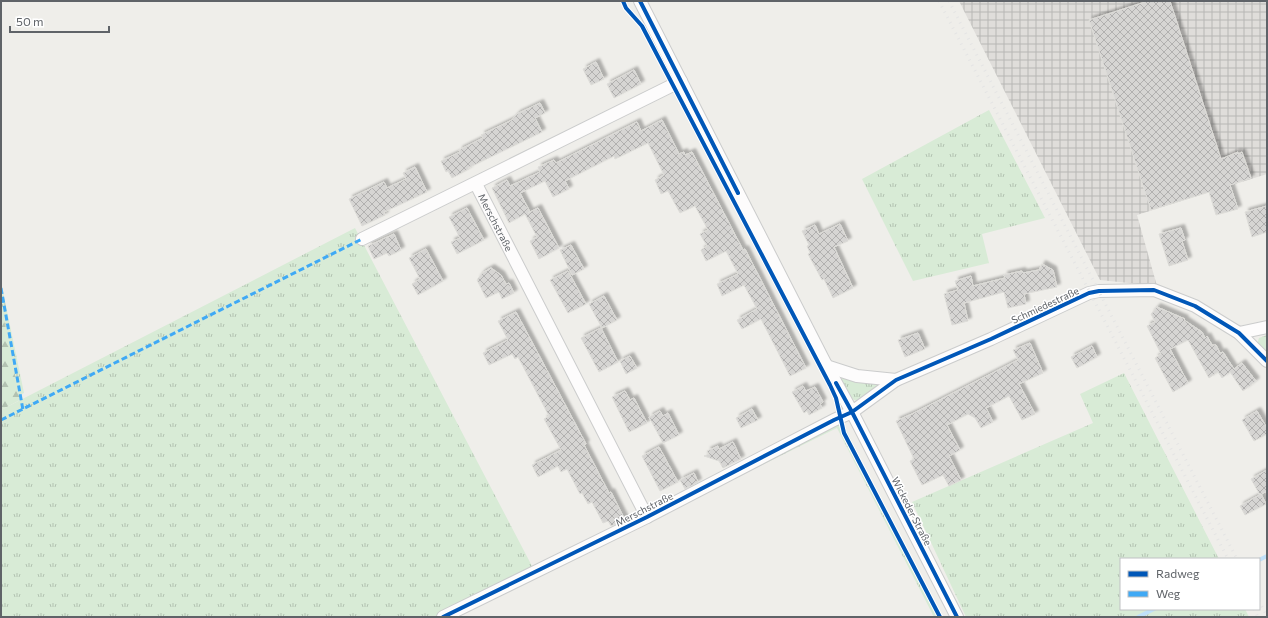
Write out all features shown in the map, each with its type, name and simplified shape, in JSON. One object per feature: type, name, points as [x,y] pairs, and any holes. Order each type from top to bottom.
[{"type":"street","name":"Wickeder Straße","points":[[640,1],[826,366],[852,412],[957,617]]},
{"type":"street","name":"Merschstraße","points":[[362,239],[476,184],[681,81]]},
{"type":"street","name":"Merschstraße","points":[[476,184],[647,517]]},
{"type":"street","name":"Schmiedestraße","points":[[852,412],[896,380],[991,339],[1089,293],[1099,291],[1154,290],[1195,306],[1239,333],[1267,361]]},
{"type":"street","points":[[1239,333],[1267,327]]},
{"type":"street","points":[[826,366],[857,376],[896,380]]},
{"type":"street","name":"Merschstraße","points":[[443,617],[647,517],[852,412]]},
{"type":"shaded area","points":[[959,1],[1267,1],[1267,174],[1137,215],[1157,286],[1100,280]]},
{"type":"green space","points":[[989,110],[1045,218],[982,234],[989,263],[913,281],[862,179]]},
{"type":"green space","points":[[355,228],[533,568],[838,413],[938,617],[934,617],[837,428],[455,617],[1,617],[1,410]]},
{"type":"green space","points":[[1,282],[24,393],[1,404]]},
{"type":"green space","points":[[1,306],[20,400],[1,410]]},
{"type":"green space","points":[[1267,335],[1267,354],[1257,344],[1259,338]]},
{"type":"green space","points":[[1124,373],[1218,558],[1120,558],[1120,610],[1246,610],[1249,617],[966,617],[912,502],[1093,423],[1080,394]]},
{"type":"green space","points":[[839,375],[879,383],[880,385],[857,401],[852,399]]},
{"type":"building","points":[[1148,1],[1170,1],[1221,159],[1238,152],[1238,154],[1242,152],[1251,178],[1230,185],[1238,209],[1216,215],[1209,192],[1151,210],[1089,20]]},
{"type":"building","points":[[596,62],[604,79],[591,85],[583,69]]},
{"type":"building","points":[[634,70],[641,84],[614,98],[607,84]]},
{"type":"building","points":[[540,103],[545,113],[535,118],[542,132],[468,168],[469,169],[452,178],[448,171],[446,172],[441,161],[460,152],[459,150],[483,138],[481,135],[512,120],[517,114]]},
{"type":"building","points":[[662,120],[679,154],[684,152],[685,155],[692,152],[743,250],[745,249],[806,368],[790,376],[761,319],[742,329],[737,320],[757,309],[744,285],[722,296],[717,284],[738,274],[726,251],[706,261],[701,250],[707,246],[700,234],[708,230],[695,206],[680,213],[668,191],[661,194],[655,180],[664,175],[648,143],[615,159],[614,156],[565,181],[569,189],[553,197],[545,181],[520,193],[530,212],[538,208],[559,248],[539,259],[530,241],[537,237],[525,214],[509,223],[492,188],[507,180],[510,186],[540,172],[538,167],[554,160],[556,163],[637,122],[641,131]]},
{"type":"building","points":[[415,167],[427,192],[384,212],[385,215],[362,226],[349,199],[384,182],[387,188],[406,179],[403,173]]},
{"type":"building","points":[[1267,206],[1267,232],[1252,237],[1245,212]]},
{"type":"building","points":[[467,208],[484,240],[457,254],[451,242],[460,238],[449,217]]},
{"type":"building","points":[[840,224],[848,241],[834,247],[853,288],[833,298],[824,279],[822,280],[808,254],[810,253],[807,246],[809,245],[802,231],[815,225],[819,234]]},
{"type":"building","points":[[1181,228],[1185,240],[1182,241],[1188,260],[1169,266],[1159,234]]},
{"type":"building","points":[[394,234],[401,250],[389,256],[387,253],[374,259],[368,246]]},
{"type":"building","points":[[571,245],[584,269],[572,275],[560,250]]},
{"type":"building","points":[[426,249],[443,281],[418,295],[412,284],[420,279],[409,258]]},
{"type":"building","points":[[1042,264],[1053,270],[1057,287],[1024,294],[1026,304],[1008,308],[1004,292],[964,303],[968,321],[952,325],[944,294],[958,290],[955,281],[971,276],[973,286],[1005,278],[1004,275],[1022,271],[1023,273],[1039,270]]},
{"type":"building","points":[[491,268],[501,275],[506,284],[509,283],[514,293],[502,299],[499,292],[486,298],[477,280],[482,273]]},
{"type":"building","points":[[568,271],[586,304],[568,313],[550,280]]},
{"type":"building","points":[[604,296],[617,320],[602,328],[589,304]]},
{"type":"building","points":[[1157,307],[1185,319],[1184,320],[1202,332],[1205,338],[1207,336],[1212,345],[1216,345],[1220,353],[1223,352],[1234,369],[1242,363],[1256,381],[1243,391],[1230,372],[1222,378],[1218,372],[1209,378],[1188,340],[1170,349],[1188,383],[1173,392],[1155,358],[1161,354],[1147,326],[1155,322],[1151,314]]},
{"type":"building","points":[[516,312],[586,444],[584,445],[609,493],[611,492],[625,520],[611,526],[608,521],[603,523],[592,502],[588,504],[582,493],[580,494],[567,469],[561,472],[558,466],[538,477],[532,465],[561,450],[544,419],[549,416],[518,357],[515,359],[512,354],[489,365],[483,353],[508,340],[498,321]]},
{"type":"building","points":[[601,328],[618,362],[599,372],[581,338]]},
{"type":"building","points":[[918,333],[925,349],[905,357],[898,340]]},
{"type":"building","points":[[1030,343],[1043,373],[1019,384],[1035,414],[1022,420],[1009,396],[986,408],[993,422],[981,428],[975,418],[968,414],[947,425],[960,450],[949,456],[961,480],[949,486],[943,475],[922,485],[910,461],[914,459],[896,421],[1018,360],[1013,350]]},
{"type":"building","points":[[1092,346],[1097,357],[1077,368],[1071,357]]},
{"type":"building","points":[[630,356],[637,368],[626,374],[620,361]]},
{"type":"building","points":[[803,386],[806,391],[815,387],[823,402],[820,404],[822,408],[809,415],[807,411],[804,413],[792,392]]},
{"type":"building","points":[[625,391],[630,400],[634,398],[647,423],[629,432],[612,397]]},
{"type":"building","points":[[752,409],[758,420],[741,428],[736,418]]},
{"type":"building","points":[[660,411],[663,416],[668,413],[679,435],[663,443],[649,417]]},
{"type":"building","points":[[1257,411],[1267,428],[1267,434],[1254,441],[1242,420]]},
{"type":"building","points":[[733,442],[741,459],[723,468],[719,461],[704,456],[709,454],[707,451],[718,446],[719,449]]},
{"type":"building","points":[[659,447],[678,482],[660,491],[642,456]]},
{"type":"building","points":[[1267,470],[1267,491],[1260,495],[1251,479]]},
{"type":"building","points":[[694,473],[698,482],[685,489],[680,480]]},
{"type":"building","points":[[1261,494],[1266,504],[1245,515],[1240,506]]},
{"type":"waterway","points":[[1260,560],[1267,556]]},
{"type":"waterway","points":[[1138,617],[1152,610]]},
{"type":"railway","points":[[939,1],[1227,558]]},
{"type":"railway","points":[[949,1],[1236,558]]},
{"type":"railway","points":[[1260,603],[1267,616]]},
{"type":"railway","points":[[1254,610],[1258,617]]},
{"type":"marked path","points":[[1,420],[362,239]]},
{"type":"marked path","points":[[1,288],[23,410]]},
{"type":"cycle path","points":[[623,1],[626,8],[642,26],[830,385],[836,398],[844,433],[940,617]]},
{"type":"cycle path","points":[[640,1],[738,193]]},
{"type":"cycle path","points":[[443,617],[647,517],[852,412],[896,380],[991,339],[1089,293],[1099,291],[1154,290],[1195,306],[1239,333],[1267,361]]},
{"type":"cycle path","points":[[836,383],[957,617]]}]
